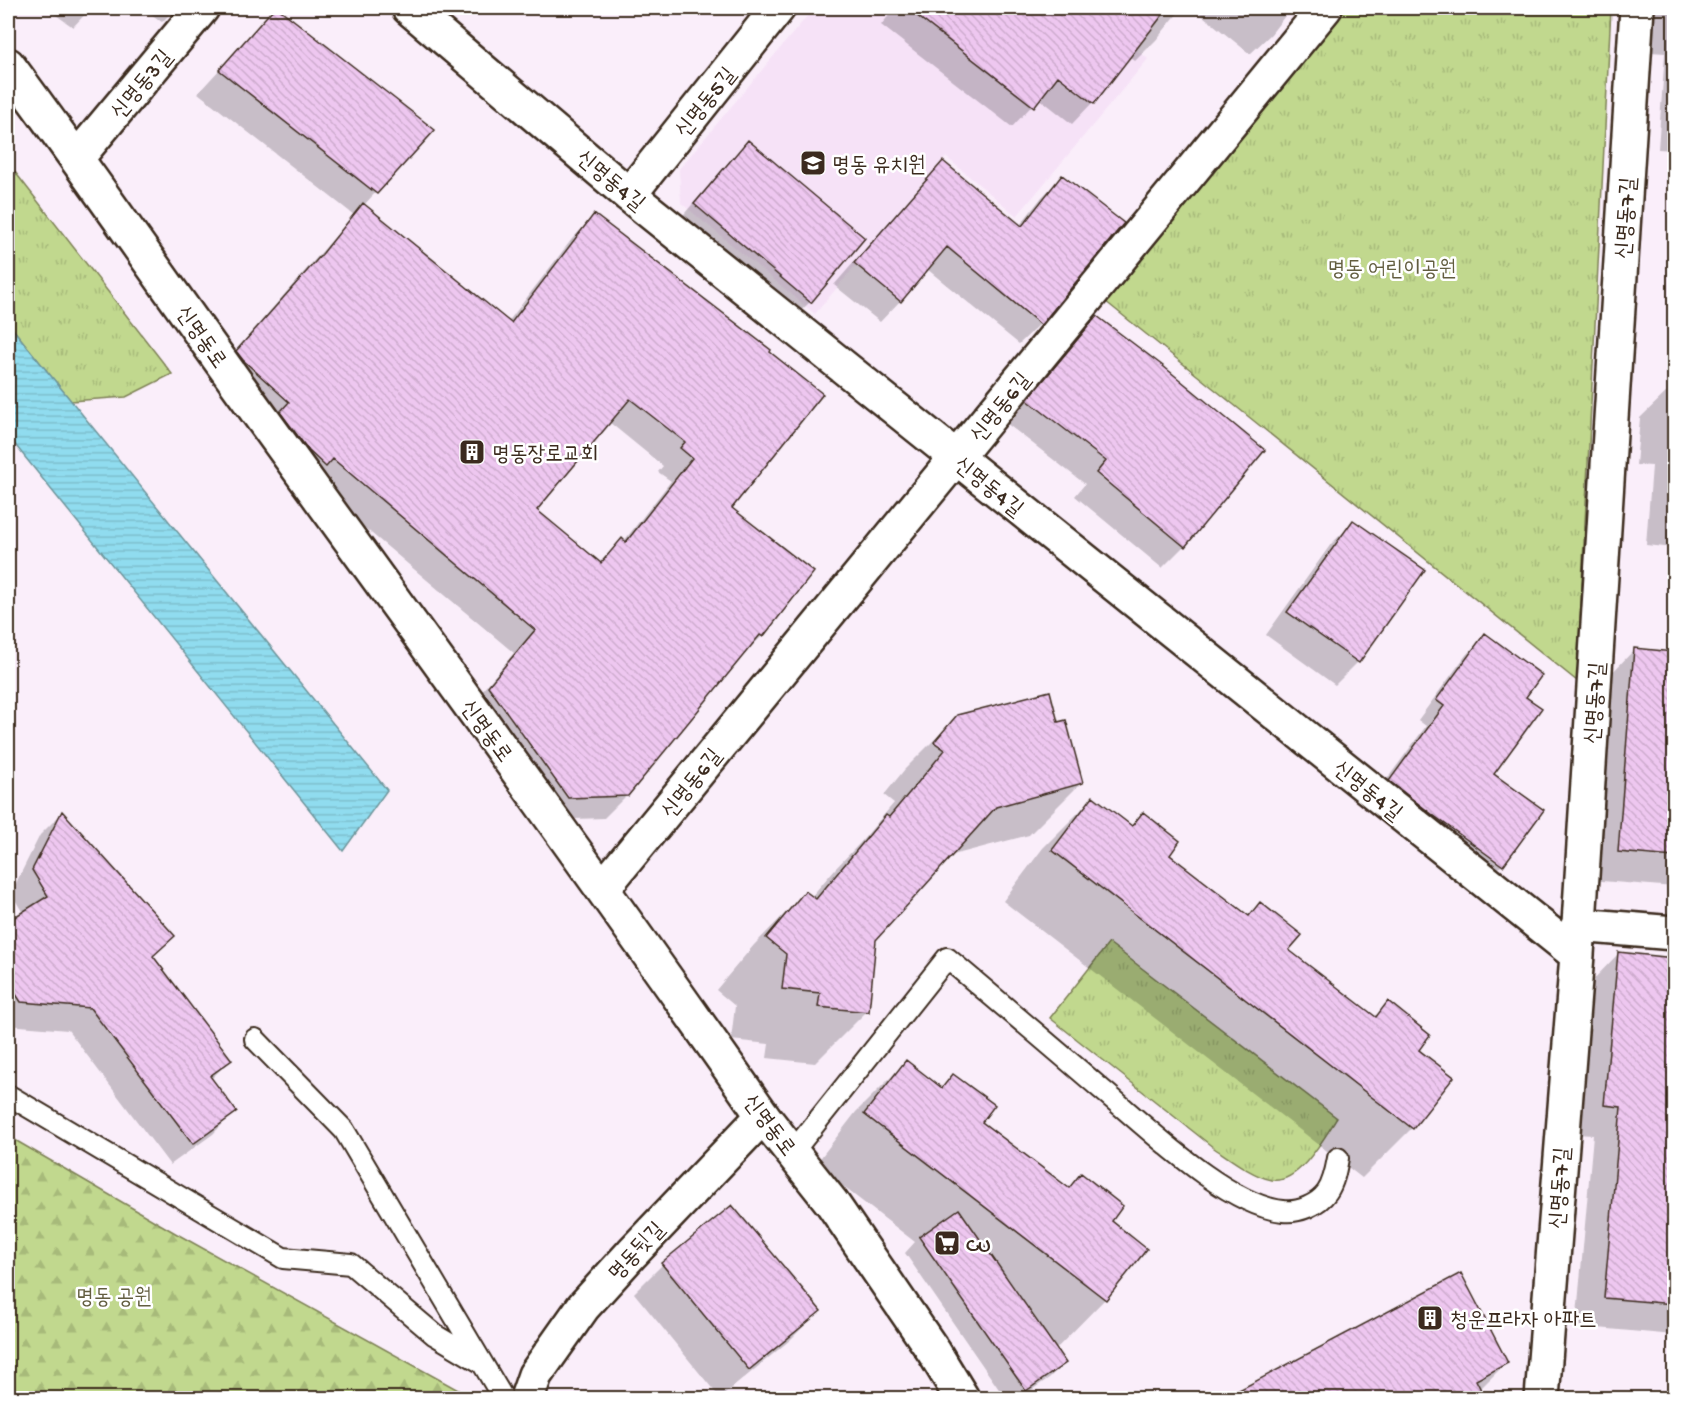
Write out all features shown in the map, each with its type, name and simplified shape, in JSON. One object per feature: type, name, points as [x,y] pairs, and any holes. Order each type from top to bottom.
[{"type":"street","name":"신명동3길","points":[[77,158],[202,8]]},
{"type":"street","name":"신명동4길","points":[[409,8],[629,195],[956,458],[1577,940]]},
{"type":"street","name":"신명동5길","points":[[629,195],[778,8]]},
{"type":"street","name":"신명동6길","points":[[603,888],[1326,8]]},
{"type":"street","name":"신명동7길","points":[[1542,1398],[1577,940],[1637,8]]},
{"type":"street","name":"신명동로","points":[[8,65],[603,888],[763,1116],[832,1203],[934,1352],[962,1398]]},
{"type":"street","points":[[1577,940],[1674,933]]},
{"type":"street","name":"명동뒷길","points":[[527,1398],[535,1375],[583,1307],[763,1116]]},
{"type":"lane","points":[[792,1153],[947,958],[1196,1168],[1244,1200],[1265,1208],[1283,1211],[1297,1211],[1304,1208],[1326,1194],[1335,1176],[1338,1158]]},
{"type":"lane","points":[[255,1039],[344,1130],[503,1398]]},
{"type":"lane","points":[[8,1095],[283,1258],[351,1264],[435,1335],[482,1363]]},
{"type":"shaded area","name":"명동 유치원","points":[[814,8],[1086,8],[1148,59],[1017,216],[946,157],[815,314],[681,203],[679,169]]},
{"type":"green space","name":"명동 어린이공원","points":[[1337,8],[1611,8],[1577,681],[1100,297]]},
{"type":"green space","points":[[8,163],[172,374],[126,397],[71,401],[8,323]]},
{"type":"green space","points":[[1109,943],[1337,1118],[1310,1158],[1292,1175],[1272,1180],[1242,1167],[1214,1148],[1050,1018]]},
{"type":"green space","name":"명동 공원","points":[[8,1136],[177,1234],[460,1391],[460,1398],[8,1398]]},
{"type":"water","points":[[8,323],[387,790],[343,851],[8,436]]},
{"type":"building","points":[[274,8],[278,8],[435,130],[377,194],[219,70]]},
{"type":"building","points":[[907,8],[1168,8],[1094,104],[1058,76],[1034,107]]},
{"type":"building","points":[[748,140],[865,238],[811,303],[694,204]]},
{"type":"building","points":[[943,161],[1022,226],[1062,175],[1124,223],[1041,325],[947,247],[901,302],[854,263]]},
{"type":"building","points":[[363,203],[511,323],[594,214],[771,350],[770,352],[823,394],[732,508],[814,572],[763,637],[760,635],[628,796],[568,798],[488,686],[535,630],[333,459],[326,467],[309,451],[280,412],[289,402],[236,351],[323,253]],"holes":[[[630,399],[685,442],[680,448],[692,458],[626,542],[622,538],[601,563],[537,510]]]},
{"type":"building","points":[[1097,316],[1163,366],[1265,450],[1185,547],[1096,473],[1106,461],[1027,400]]},
{"type":"building","points":[[1353,520],[1425,570],[1359,663],[1287,612]]},
{"type":"building","points":[[1485,633],[1542,675],[1526,697],[1542,708],[1494,774],[1544,810],[1503,866],[1389,781],[1444,706],[1436,700]]},
{"type":"building","points":[[1634,648],[1674,652],[1674,857],[1618,852]]},
{"type":"building","points":[[1050,691],[1058,722],[1066,720],[1083,783],[996,807],[876,940],[869,1012],[818,1007],[820,993],[782,989],[786,954],[766,938],[805,891],[816,899],[886,815],[889,817],[945,750],[934,742],[957,715]]},
{"type":"building","points":[[1093,796],[1132,826],[1143,812],[1180,841],[1170,855],[1249,916],[1260,902],[1302,935],[1289,950],[1376,1017],[1388,1001],[1430,1035],[1419,1050],[1454,1077],[1413,1129],[1052,850]]},
{"type":"building","points":[[62,811],[175,936],[153,956],[232,1060],[210,1076],[237,1112],[193,1144],[90,1008],[21,1002],[8,982],[8,921],[48,896],[32,870]]},
{"type":"building","points":[[1618,952],[1674,958],[1674,1304],[1604,1298],[1621,1107],[1604,1105]]},
{"type":"building","points":[[906,1060],[942,1088],[953,1074],[995,1105],[982,1122],[1069,1188],[1081,1173],[1123,1206],[1112,1221],[1147,1249],[1106,1300],[864,1114]]},
{"type":"building","points":[[732,1205],[821,1311],[749,1370],[661,1263]]},
{"type":"building","points":[[959,1209],[1066,1363],[1026,1391],[919,1237]]},
{"type":"building","name":"청운프라자 아파트","points":[[1461,1273],[1508,1363],[1476,1380],[1485,1398],[1224,1398]]},
{"type":"place","name":"명동 유치원","points":[[813,163]]},
{"type":"place","name":"명동장로교회","points":[[472,452]]},
{"type":"place","name":"CU","points":[[947,1243]]},
{"type":"place","name":"청운프라자 아파트","points":[[1430,1318]]}]
